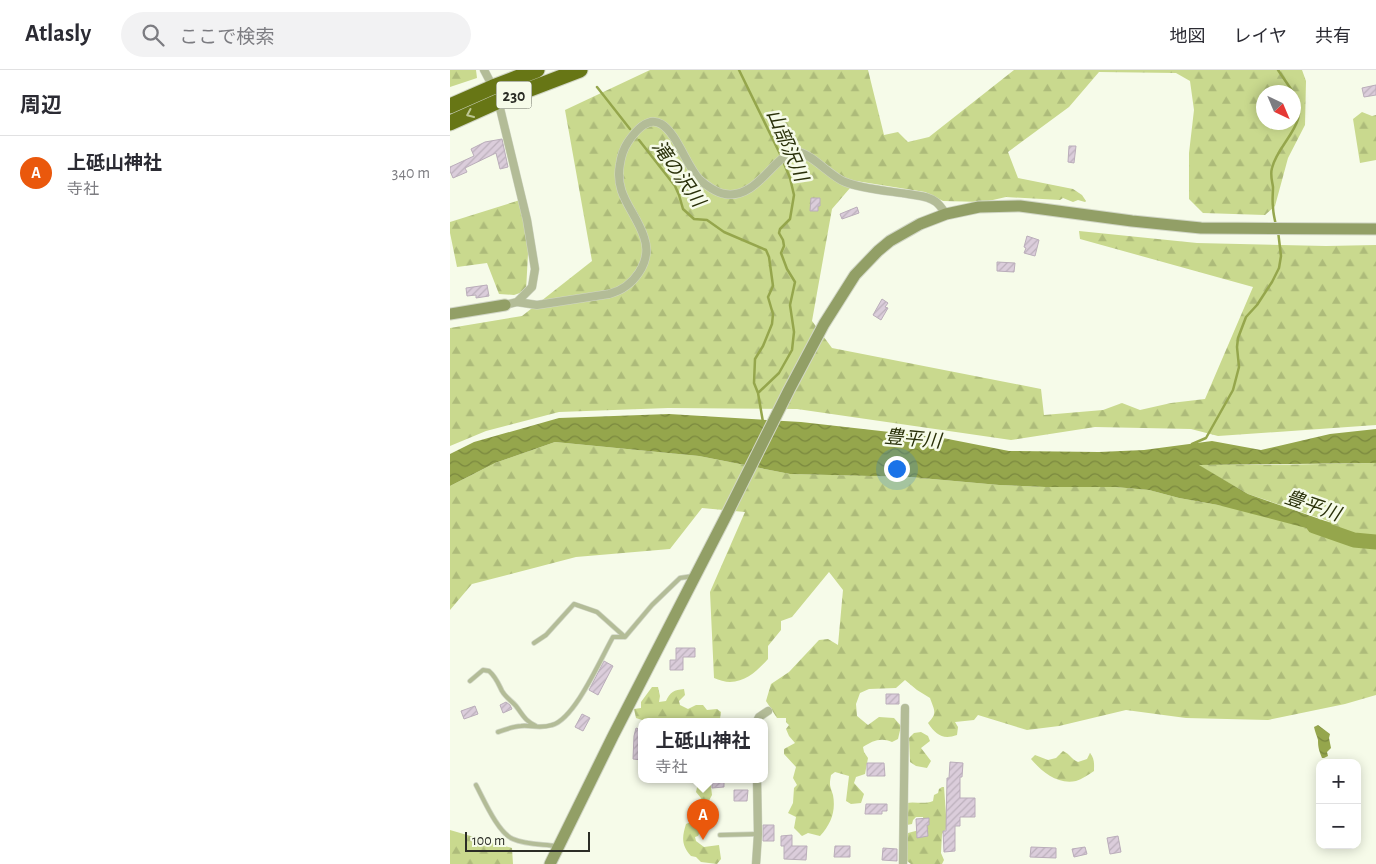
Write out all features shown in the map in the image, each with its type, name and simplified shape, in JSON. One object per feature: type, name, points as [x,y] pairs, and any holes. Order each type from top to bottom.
[{"type":"highway","name":"230","points":[[450,123],[537,70]]},
{"type":"highway","name":"230","points":[[450,106],[580,70]]},
{"type":"street","points":[[484,70],[496,94],[527,220],[535,269],[532,287],[517,302]]},
{"type":"street","points":[[450,314],[517,302],[537,305],[609,294],[618,292],[628,286],[638,275],[644,262],[646,252],[645,238],[622,194],[618,172],[627,143],[639,129],[648,123],[656,122],[668,129],[699,179],[713,189],[725,194],[737,194],[749,190],[783,158],[797,152],[807,155],[825,170],[844,182],[924,196],[936,202],[946,214]]},
{"type":"street","points":[[550,864],[788,390],[824,324],[855,275],[867,261],[890,241],[920,224],[946,214],[979,207],[1020,206],[1202,228],[1376,229]]},
{"type":"street","points":[[903,864],[905,708]]},
{"type":"street","points":[[758,718],[768,711]]},
{"type":"street","points":[[756,864],[758,834],[757,783]]},
{"type":"lane","points":[[498,732],[521,726],[555,725],[563,719],[577,702],[613,637],[625,637],[652,605],[680,578],[695,576]]},
{"type":"lane","points":[[534,643],[546,635],[574,604],[597,612],[625,637]]},
{"type":"lane","points":[[470,681],[483,670],[489,671],[498,681],[507,698],[516,706],[528,722],[538,727]]},
{"type":"lane","points":[[476,785],[502,832],[520,841],[559,846]]},
{"type":"lane","points":[[720,835],[758,834]]},
{"type":"green space","points":[[450,70],[476,70],[477,78],[450,87]]},
{"type":"green space","points":[[650,70],[868,70],[884,135],[898,132],[908,142],[929,137],[1014,70],[1302,70],[1306,81],[1305,125],[1288,158],[1275,206],[1265,215],[1203,213],[1189,199],[1189,153],[1194,110],[1190,81],[1176,73],[1099,72],[1069,107],[1008,152],[1018,178],[1073,189],[1082,195],[1085,202],[1078,200],[1073,202],[1063,198],[1060,200],[1006,197],[984,202],[943,201],[925,192],[856,181],[832,209],[812,321],[832,348],[1041,389],[1044,415],[1103,410],[1122,403],[1140,410],[1171,403],[1205,399],[1253,287],[1080,239],[1079,231],[1197,243],[1326,246],[1376,245],[1376,425],[1218,436],[1191,429],[1095,427],[1011,440],[797,409],[668,408],[559,412],[486,431],[450,446],[450,328],[522,316],[592,261],[565,110]]},
{"type":"green space","points":[[1362,112],[1372,116],[1376,115],[1376,160],[1360,163],[1353,119]]},
{"type":"green space","points":[[520,200],[529,235],[526,291],[514,295],[499,294],[487,263],[457,267],[450,233],[450,222]]},
{"type":"green space","points":[[555,442],[699,456],[790,474],[910,477],[999,485],[1115,487],[1149,490],[1218,505],[1331,522],[1248,494],[1198,465],[1376,463],[1376,695],[1345,704],[1268,720],[1186,718],[1126,710],[1059,726],[1027,730],[978,715],[974,720],[955,722],[958,727],[957,735],[944,737],[934,731],[928,723],[934,714],[930,698],[905,680],[896,688],[869,689],[860,693],[856,704],[857,716],[868,725],[879,717],[894,718],[901,726],[898,739],[892,742],[877,740],[863,747],[868,758],[865,774],[856,777],[854,783],[864,794],[861,803],[851,804],[846,801],[849,776],[835,772],[831,775],[830,781],[834,806],[830,822],[820,836],[808,833],[802,836],[794,828],[796,817],[788,813],[793,803],[794,788],[797,785],[793,778],[796,767],[784,754],[784,749],[795,743],[786,729],[789,725],[786,722],[786,718],[777,718],[766,701],[771,684],[789,672],[819,640],[828,639],[838,645],[843,590],[829,572],[792,617],[781,621],[781,630],[768,646],[768,659],[760,667],[751,675],[741,680],[726,682],[714,678],[710,592],[745,512],[702,508],[670,549],[576,557],[472,584],[450,610],[450,486],[495,463]]},
{"type":"green space","points":[[652,687],[658,687],[659,702],[666,701],[673,692],[684,689],[685,695],[679,701],[680,705],[688,709],[696,705],[703,705],[707,710],[717,709],[721,712],[720,718],[638,719],[636,718],[634,709],[641,708],[641,702]]},
{"type":"green space","points":[[921,732],[928,736],[930,741],[921,748],[931,761],[927,768],[916,766],[910,762],[909,738],[914,733]]},
{"type":"green space","points":[[1063,751],[1078,762],[1087,759],[1090,753],[1092,755],[1094,771],[1076,781],[1063,781],[1045,773],[1031,759],[1035,755],[1048,760],[1056,758]]},
{"type":"green space","points":[[698,783],[710,783],[712,795],[701,816],[702,828],[698,836],[695,837],[696,841],[704,847],[719,845],[721,859],[717,864],[701,862],[696,857],[691,856],[684,844],[683,837],[686,824],[695,820],[701,798],[696,792]]},
{"type":"green space","points":[[944,787],[947,828],[942,834],[941,853],[944,860],[942,864],[911,864],[907,861],[906,843],[908,833],[923,829],[924,827],[923,817],[916,817],[912,824],[907,825],[906,803],[933,801],[934,795]]},
{"type":"green space","points":[[450,830],[512,848],[513,864],[450,864]]},
{"type":"water","points":[[669,414],[801,422],[943,438],[1009,451],[1099,452],[1144,450],[1212,441],[1261,450],[1330,434],[1376,429],[1376,463],[1199,465],[1248,494],[1331,523],[1333,535],[1218,505],[1149,490],[1115,487],[999,485],[910,477],[790,474],[699,456],[555,442],[495,463],[450,486],[450,454],[474,442],[559,418]]},
{"type":"water","points":[[1318,725],[1330,734],[1331,748],[1327,752],[1328,756],[1324,758],[1322,758],[1319,751],[1314,727]]},
{"type":"building","points":[[1376,85],[1376,95],[1364,97],[1362,88]]},
{"type":"building","points":[[502,139],[508,167],[500,169],[496,153],[465,168],[467,172],[453,178],[450,167],[474,156],[471,149],[485,142]]},
{"type":"building","points":[[1069,146],[1076,146],[1074,163],[1068,162]]},
{"type":"building","points":[[811,198],[820,198],[818,211],[810,211]]},
{"type":"building","points":[[857,207],[859,213],[842,219],[840,214]]},
{"type":"building","points":[[1027,236],[1039,240],[1035,256],[1024,253]]},
{"type":"building","points":[[997,262],[1015,263],[1014,272],[997,271]]},
{"type":"building","points":[[487,285],[489,296],[476,298],[476,295],[467,296],[466,288]]},
{"type":"building","points":[[882,299],[888,303],[885,307],[888,308],[881,320],[873,315]]},
{"type":"building","points":[[676,648],[695,648],[695,657],[683,657],[683,670],[670,670],[670,660],[676,660]]},
{"type":"building","points":[[604,661],[613,666],[598,695],[589,690]]},
{"type":"building","points":[[886,694],[899,694],[899,704],[886,704]]},
{"type":"building","points":[[506,702],[512,709],[503,713],[500,705]]},
{"type":"building","points":[[475,706],[478,714],[464,719],[461,711]]},
{"type":"building","points":[[582,714],[590,718],[583,731],[575,727]]},
{"type":"building","points":[[636,728],[638,729],[638,760],[633,759]]},
{"type":"building","points":[[950,762],[963,763],[962,777],[960,777],[960,798],[975,798],[975,817],[960,817],[960,826],[955,826],[955,851],[944,852],[943,831],[946,831],[947,778],[949,778]]},
{"type":"building","points":[[867,763],[884,763],[885,776],[867,776]]},
{"type":"building","points":[[712,783],[724,783],[724,787],[712,788]]},
{"type":"building","points":[[734,790],[748,790],[747,801],[734,801]]},
{"type":"building","points":[[866,804],[887,804],[887,811],[882,811],[882,814],[865,814]]},
{"type":"building","points":[[929,818],[929,825],[927,825],[928,836],[917,838],[916,819]]},
{"type":"building","points":[[763,825],[774,825],[774,841],[763,841]]},
{"type":"building","points":[[792,835],[792,846],[807,846],[806,860],[784,859],[784,846],[781,846],[781,836]]},
{"type":"building","points":[[1118,836],[1121,852],[1110,854],[1107,838]]},
{"type":"building","points":[[835,846],[850,846],[850,857],[834,857]]},
{"type":"building","points":[[1031,847],[1056,848],[1056,858],[1030,857]]},
{"type":"building","points":[[1085,847],[1087,854],[1074,857],[1072,849]]},
{"type":"building","points":[[883,848],[897,849],[897,861],[882,860]]},
{"type":"waterway","name":"山部沢川","points":[[739,70],[781,156]]},
{"type":"waterway","points":[[1278,70],[1288,85]]},
{"type":"waterway","name":"滝の沢川","points":[[597,87],[630,129]]},
{"type":"waterway","points":[[1276,226],[1271,171],[1275,159],[1293,130]]},
{"type":"waterway","name":"滝の沢川","points":[[639,140],[675,186],[683,209],[694,219],[707,220],[724,232],[766,250],[769,257],[773,286],[768,297],[773,314],[772,324],[763,346],[755,359],[754,383],[758,393],[763,422]]},
{"type":"waterway","name":"山部沢川","points":[[758,393],[779,373],[792,350],[794,332],[790,305],[795,282],[787,269],[781,253],[784,246],[779,233],[780,229],[790,219],[794,195],[783,161]]},
{"type":"waterway","points":[[1192,444],[1206,438],[1233,390],[1239,367],[1238,338],[1246,317],[1257,305],[1279,268],[1281,256],[1278,231]]},
{"type":"waterway","name":"豊平川","points":[[1314,526],[1354,540],[1376,542]]},
{"type":"place","name":"上砥山神社","points":[[703,840]]}]
